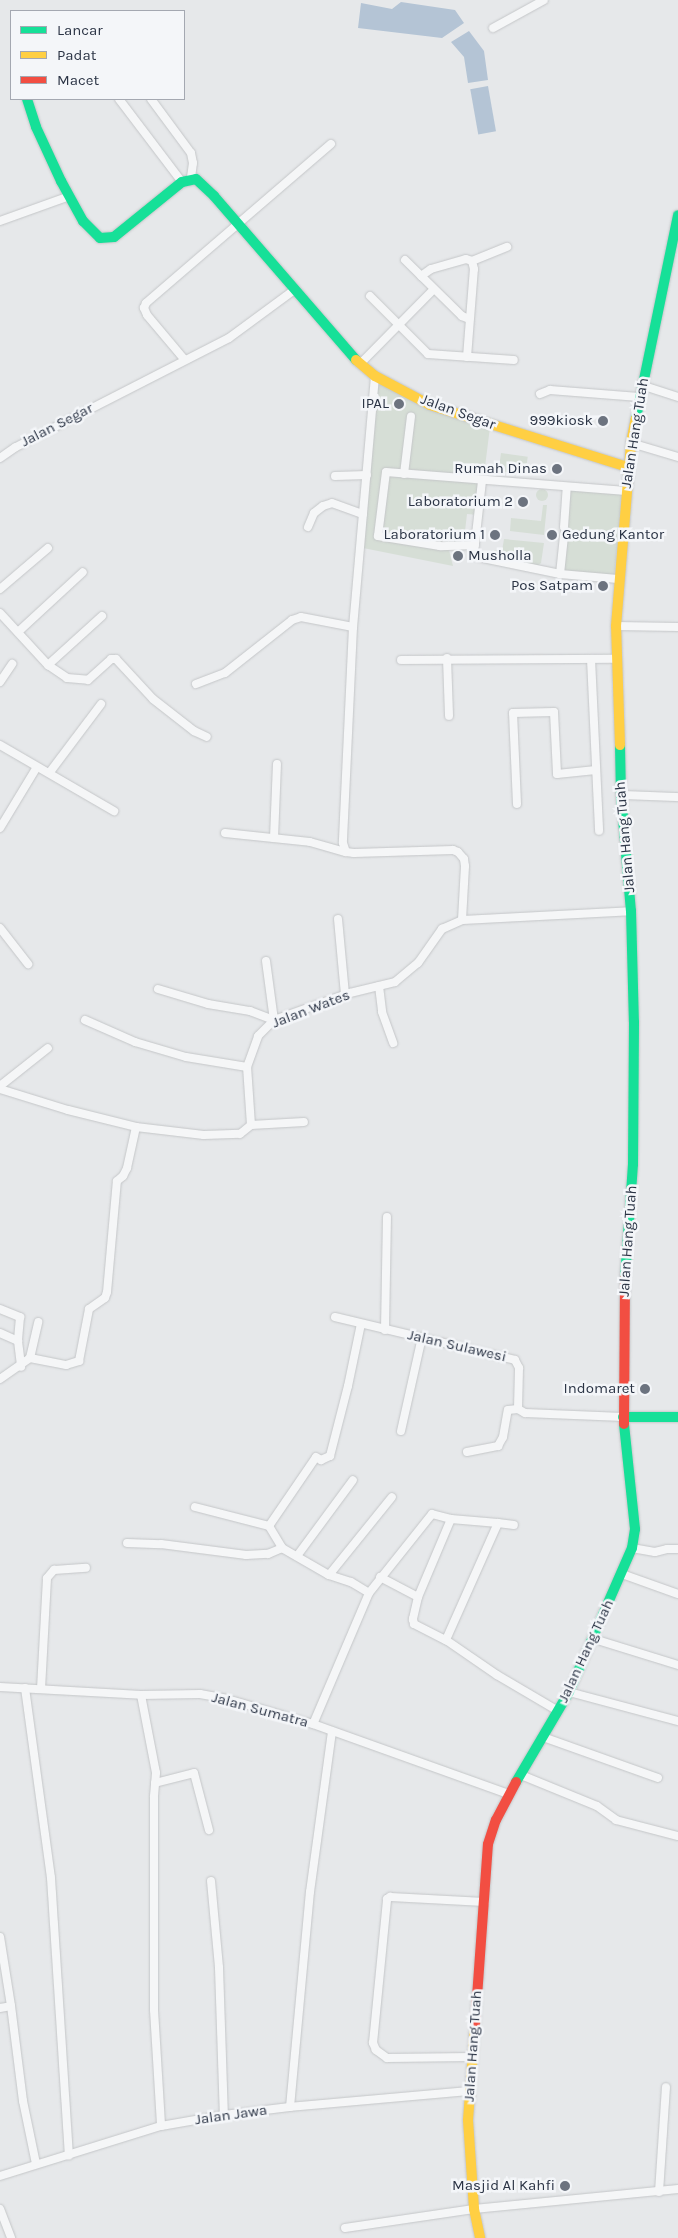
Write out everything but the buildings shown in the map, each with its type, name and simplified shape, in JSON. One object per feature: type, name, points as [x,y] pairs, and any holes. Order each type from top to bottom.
[{"type":"main road","points":[[27,100],[47,154],[83,221],[100,238],[114,237],[187,180],[200,182],[293,288]]},
{"type":"main road","name":"Jalan Hang Tuah","points":[[480,2238],[474,2209],[468,2120],[488,1844],[496,1820],[510,1794],[570,1692],[622,1574],[632,1548],[635,1529],[631,1475],[623,1417],[624,1299],[633,1164],[631,911],[621,796],[615,659],[616,626],[618,579],[631,443],[641,385],[673,253],[678,215]]},
{"type":"main road","name":"Jalan Segar","points":[[293,288],[360,364],[375,376],[430,405],[628,467]]},
{"type":"main road","points":[[623,1417],[678,1417]]},
{"type":"street","points":[[493,28],[544,0]]},
{"type":"street","points":[[120,100],[187,180]]},
{"type":"street","points":[[152,100],[191,154],[193,163],[187,180]]},
{"type":"street","points":[[184,359],[144,308],[146,303],[331,144]]},
{"type":"street","points":[[0,220],[70,196]]},
{"type":"street","points":[[421,276],[430,269],[466,259],[472,261],[507,247]]},
{"type":"street","points":[[405,260],[462,316],[469,318]]},
{"type":"street","points":[[467,357],[469,318],[472,313],[474,269],[472,261]]},
{"type":"street","name":"Jalan Segar","points":[[0,457],[16,446],[184,359],[229,338],[293,288]]},
{"type":"street","points":[[360,364],[434,290]]},
{"type":"street","points":[[370,296],[428,354],[514,360]]},
{"type":"street","points":[[346,852],[343,843],[353,627],[375,376]]},
{"type":"street","points":[[641,385],[678,397]]},
{"type":"street","points":[[540,394],[550,390],[639,397]]},
{"type":"street","points":[[404,474],[411,416]]},
{"type":"street","points":[[631,443],[678,457]]},
{"type":"street","points":[[475,545],[440,546],[378,536],[386,472],[567,488],[626,491]]},
{"type":"street","points":[[335,476],[367,475]]},
{"type":"street","points":[[482,481],[474,552],[478,557],[560,574],[618,579]]},
{"type":"street","points":[[560,574],[567,488]]},
{"type":"street","points":[[308,527],[314,514],[323,506],[332,504],[363,514]]},
{"type":"street","points":[[0,589],[48,548]]},
{"type":"street","points":[[18,632],[83,572]]},
{"type":"street","points":[[0,613],[48,664],[67,678],[83,681],[93,676],[111,659],[116,659],[153,699],[194,731],[207,737]]},
{"type":"street","points":[[48,664],[102,616]]},
{"type":"street","points":[[196,684],[225,673],[292,620],[301,617],[353,627]]},
{"type":"street","points":[[616,626],[678,628]]},
{"type":"street","points":[[401,660],[447,658],[615,659]]},
{"type":"street","points":[[447,658],[449,716]]},
{"type":"street","points":[[591,659],[600,831]]},
{"type":"street","points":[[0,682],[12,664]]},
{"type":"street","points":[[50,772],[101,704]]},
{"type":"street","points":[[517,804],[513,714],[554,712],[557,774],[596,770]]},
{"type":"street","points":[[0,744],[114,811]]},
{"type":"street","points":[[274,838],[278,764]]},
{"type":"street","points":[[0,828],[3,815],[37,767]]},
{"type":"street","points":[[621,796],[678,797]]},
{"type":"street","points":[[225,833],[310,842],[346,852],[454,850],[464,859],[465,866],[462,920]]},
{"type":"street","name":"Jalan Wates","points":[[251,1125],[247,1067],[258,1036],[274,1020],[345,995],[395,982],[405,976],[418,963],[442,929],[462,920],[631,911]]},
{"type":"street","points":[[338,919],[345,995]]},
{"type":"street","points":[[0,928],[28,964]]},
{"type":"street","points":[[158,989],[208,1004],[250,1011],[274,1020],[266,961]]},
{"type":"street","points":[[379,986],[382,1012],[393,1043]]},
{"type":"street","points":[[85,1020],[135,1042],[186,1058],[247,1067]]},
{"type":"street","points":[[0,1087],[48,1048]]},
{"type":"street","points":[[0,1087],[68,1110],[136,1127],[204,1135],[240,1134],[251,1125],[304,1122]]},
{"type":"street","points":[[30,1358],[71,1365],[80,1358],[89,1309],[105,1298],[107,1292],[117,1181],[123,1176],[127,1168],[136,1127]]},
{"type":"street","points":[[108,1179],[117,1181]]},
{"type":"street","points":[[385,1330],[387,1217]]},
{"type":"street","points":[[0,1309],[20,1317],[18,1341],[20,1367]]},
{"type":"street","name":"Jalan Sulawesi","points":[[335,1317],[515,1360],[519,1368],[518,1409]]},
{"type":"street","points":[[0,1378],[20,1367],[30,1358],[38,1322]]},
{"type":"street","points":[[269,1526],[316,1457],[321,1460],[330,1456],[348,1386],[361,1324]]},
{"type":"street","points":[[0,1334],[18,1341]]},
{"type":"street","points":[[401,1431],[422,1337]]},
{"type":"street","points":[[467,1452],[498,1446],[504,1437],[508,1410],[518,1409],[525,1413],[623,1417]]},
{"type":"street","points":[[297,1556],[353,1480]]},
{"type":"street","points":[[329,1575],[392,1497]]},
{"type":"street","points":[[195,1507],[269,1526],[282,1548],[329,1575],[351,1582],[369,1593]]},
{"type":"street","points":[[313,1724],[369,1593],[432,1514],[451,1519],[514,1525]]},
{"type":"street","points":[[451,1519],[418,1597],[413,1619],[414,1624],[446,1640],[497,1675],[558,1711]]},
{"type":"street","points":[[446,1640],[498,1523]]},
{"type":"street","points":[[127,1543],[161,1544],[246,1555],[268,1554],[282,1548]]},
{"type":"street","points":[[632,1548],[655,1552],[678,1549]]},
{"type":"street","points":[[41,1689],[47,1578],[54,1570],[86,1568]]},
{"type":"street","points":[[622,1574],[678,1594]]},
{"type":"street","points":[[380,1577],[418,1597]]},
{"type":"street","points":[[594,1639],[678,1665]]},
{"type":"street","name":"Jalan Sumatra","points":[[0,1687],[141,1695],[200,1694],[218,1697],[313,1724],[510,1794]]},
{"type":"street","points":[[25,1688],[51,1878],[69,2155]]},
{"type":"street","points":[[570,1692],[678,1720]]},
{"type":"street","points":[[141,1695],[156,1773],[154,2010],[161,2126]]},
{"type":"street","points":[[290,2107],[310,1892],[332,1731]]},
{"type":"street","points":[[543,1737],[658,1778]]},
{"type":"street","points":[[155,1783],[194,1773],[209,1830]]},
{"type":"street","points":[[521,1775],[597,1806],[616,1820],[678,1836]]},
{"type":"street","points":[[211,1880],[219,1968],[224,2115]]},
{"type":"street","points":[[472,2057],[387,2058],[376,2050],[373,2043],[387,1899],[390,1897],[485,1902]]},
{"type":"street","points":[[0,1937],[23,2101],[36,2164]]},
{"type":"street","points":[[0,2008],[11,2006]]},
{"type":"street","points":[[659,2192],[666,2087]]},
{"type":"street","name":"Jalan Jawa","points":[[0,2176],[161,2126],[224,2115],[290,2107],[470,2090]]},
{"type":"street","points":[[345,2228],[474,2209],[678,2189]]},
{"type":"street","points":[[0,2209],[10,2238]]},
{"type":"shaded area","points":[[377,380],[490,427],[479,515],[467,514],[464,540],[476,542],[448,546],[453,566],[363,548]]},
{"type":"shaded area","points":[[501,453],[528,457],[525,475],[498,471]]},
{"type":"shaded area","points":[[567,488],[623,491],[614,579],[560,574],[568,528]]},
{"type":"shaded area","points":[[540,489],[544,489],[548,495],[544,501],[540,501],[536,497],[536,493]]},
{"type":"shaded area","points":[[543,505],[547,505],[544,535],[510,531],[511,518],[541,521]]},
{"type":"shaded area","points":[[504,539],[544,543],[541,563],[536,567],[493,559],[494,550],[502,551]]},
{"type":"water","points":[[401,2],[455,10],[464,23],[442,38],[358,28],[361,3],[392,9]]},
{"type":"water","points":[[469,31],[484,51],[488,80],[468,83],[464,57],[451,42]]},
{"type":"water","points":[[488,86],[496,131],[478,134],[470,89]]},
{"type":"traffic: fast","points":[[27,100],[36,127],[61,181],[83,221],[100,238],[114,237],[182,182],[196,179],[214,196],[356,360]]},
{"type":"traffic: fast","points":[[636,418],[678,215]]},
{"type":"traffic: fast","points":[[620,745],[621,795],[631,911],[634,1022],[633,1164],[625,1278]]},
{"type":"traffic: fast","points":[[623,1417],[678,1417]]},
{"type":"traffic: fast","points":[[516,1782],[569,1692],[632,1548],[635,1529],[624,1424]]},
{"type":"traffic: slow","points":[[356,360],[375,376],[430,405],[628,467]]},
{"type":"traffic: slow","points":[[620,745],[616,626],[631,443],[636,418]]},
{"type":"traffic: slow","points":[[475,2025],[468,2120],[474,2209],[480,2238]]},
{"type":"traffic: jam","points":[[624,1424],[625,1278]]},
{"type":"traffic: jam","points":[[475,2025],[488,1844],[496,1820],[516,1782]]},
{"type":"place","name":"IPAL","points":[[399,404]]},
{"type":"place","name":"999kiosk","points":[[603,421]]},
{"type":"place","name":"Rumah Dinas","points":[[557,469]]},
{"type":"place","name":"Laboratorium 2","points":[[523,502]]},
{"type":"place","name":"Laboratorium 1","points":[[495,535]]},
{"type":"place","name":"Gedung Kantor","points":[[552,535]]},
{"type":"place","name":"Musholla","points":[[458,556]]},
{"type":"place","name":"Pos Satpam","points":[[603,586]]},
{"type":"place","name":"Indomaret","points":[[645,1389]]},
{"type":"place","name":"Masjid Al Kahfi","points":[[565,2186]]}]
